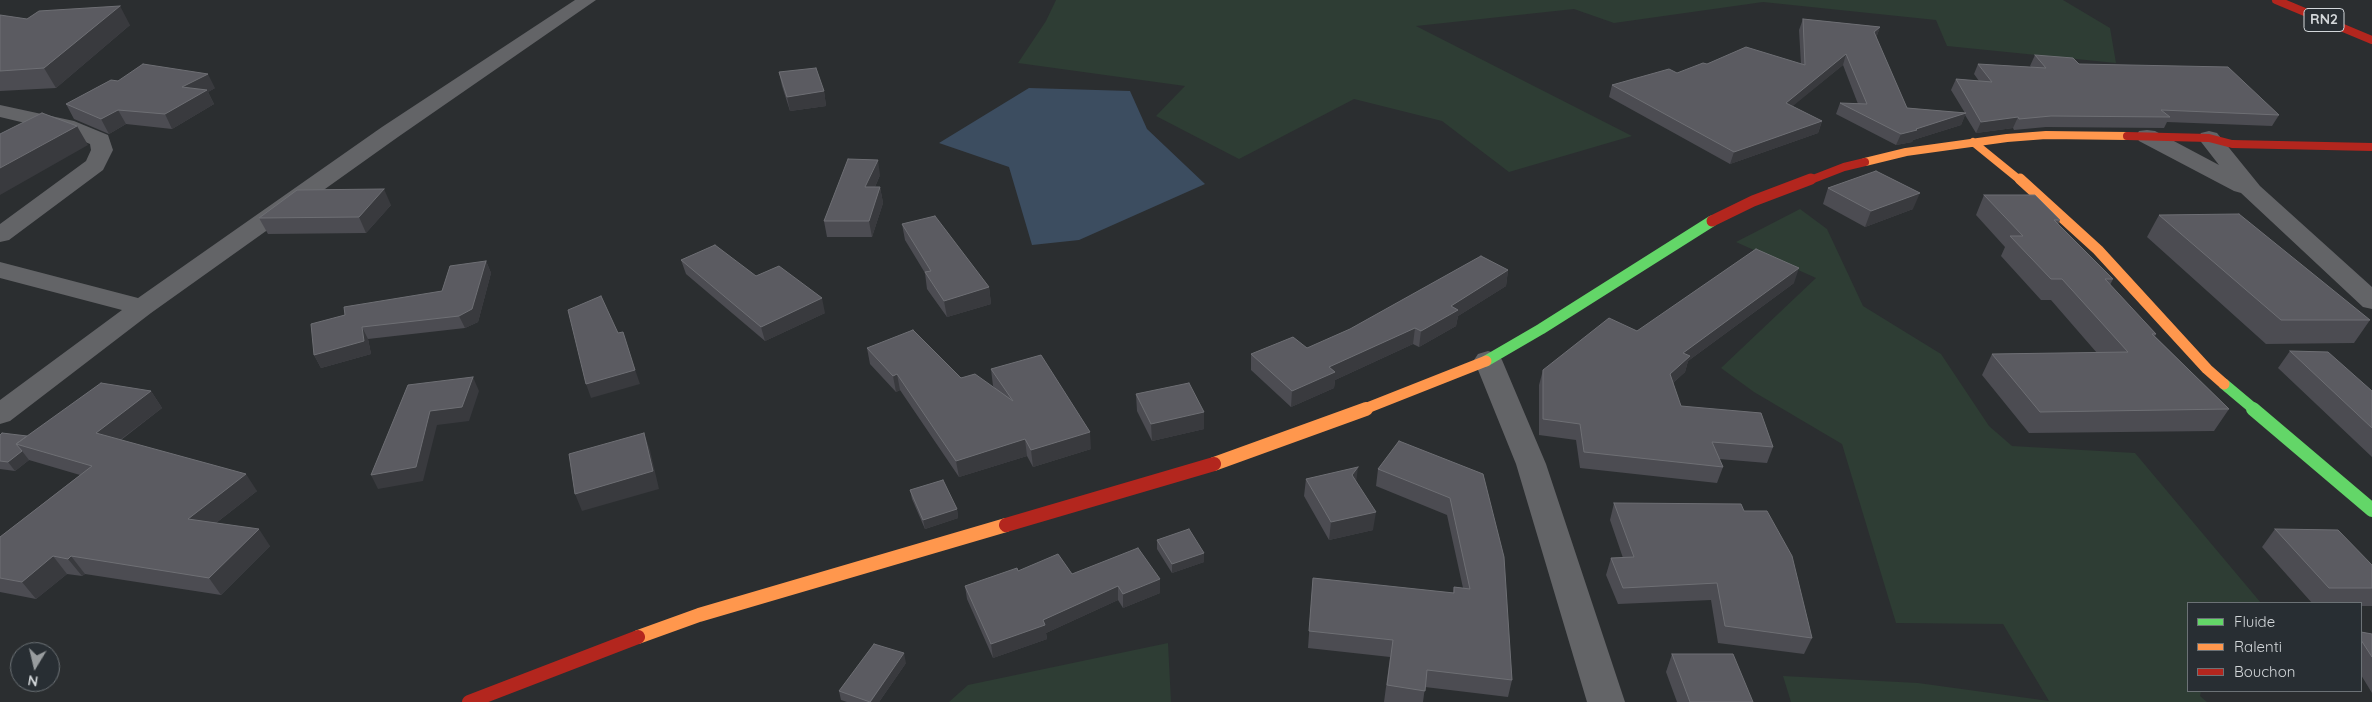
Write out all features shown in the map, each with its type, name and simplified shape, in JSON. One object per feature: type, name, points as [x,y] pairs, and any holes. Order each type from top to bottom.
[{"type":"main road","name":"RN2","points":[[2276,0],[2372,40]]},
{"type":"main road","points":[[2209,138],[2214,132],[2232,132]]},
{"type":"main road","points":[[469,702],[507,686],[699,615],[1235,458],[1387,401],[1488,360],[1696,230],[1753,201],[1844,167],[1906,152],[1973,142],[2046,136],[2209,138],[2232,144],[2372,147]]},
{"type":"main road","points":[[1973,142],[2022,182],[2098,250],[2207,369],[2372,510]]},
{"type":"street","points":[[0,414],[142,307],[390,132],[587,0]]},
{"type":"street","points":[[0,111],[66,126],[100,140],[102,150],[95,165],[0,235]]},
{"type":"street","points":[[2147,136],[2252,191]]},
{"type":"street","points":[[2209,138],[2252,191],[2372,301]]},
{"type":"street","points":[[0,242],[6,247],[0,256]]},
{"type":"street","points":[[0,270],[142,307]]},
{"type":"street","points":[[1488,360],[1531,464],[1606,702]]},
{"type":"green space","points":[[1056,0],[2063,0],[2110,28],[2116,63],[1947,46],[1936,20],[1763,2],[1614,23],[1574,9],[1416,26],[1632,136],[1509,172],[1442,121],[1354,99],[1239,159],[1156,116],[1185,86],[1018,63],[1046,21]]},
{"type":"green space","points":[[1800,209],[1827,229],[1863,306],[1941,354],[1989,426],[2012,446],[2135,453],[2260,602],[2187,602],[2187,692],[2201,692],[2200,696],[2207,702],[1791,702],[1783,676],[1918,683],[2049,701],[2003,624],[1896,623],[1842,444],[1754,392],[1721,368],[1816,278],[1736,242]]},
{"type":"green space","points":[[1168,643],[1171,702],[949,702],[968,685]]},
{"type":"water","points":[[1029,88],[1130,91],[1147,129],[1205,184],[1079,240],[1032,245],[1009,167],[939,143]]},
{"type":"building","points":[[120,6],[44,68],[0,71],[0,15],[27,19],[39,11]]},
{"type":"building","points":[[1803,19],[1880,27],[1874,32],[1907,108],[1966,113],[1901,134],[1840,103],[1867,104],[1846,54],[1786,103],[1822,121],[1734,152],[1612,85],[1669,69],[1677,73],[1703,63],[1707,64],[1746,47],[1805,65]]},
{"type":"building","points":[[2035,55],[2073,58],[2079,64],[2228,67],[2279,115],[2161,110],[2170,117],[2051,116],[2019,119],[2018,117],[1981,122],[1956,79],[1992,82],[1978,64],[2046,68]]},
{"type":"building","points":[[143,64],[208,74],[182,87],[207,90],[165,114],[118,110],[101,119],[66,104],[111,80],[118,81]]},
{"type":"building","points":[[816,68],[824,91],[787,97],[779,72]]},
{"type":"building","points":[[42,113],[77,126],[0,168],[0,134]]},
{"type":"building","points":[[848,159],[878,160],[865,187],[880,187],[869,221],[824,221]]},
{"type":"building","points":[[1876,171],[1920,193],[1871,211],[1828,188]]},
{"type":"building","points":[[384,189],[359,217],[259,218],[297,190]]},
{"type":"building","points":[[1984,195],[2035,195],[2060,220],[2054,220],[2113,279],[2105,279],[2156,334],[2152,334],[2229,409],[2040,412],[1992,354],[2128,352],[2062,279],[2051,279],[2010,236],[2023,236]]},
{"type":"building","points":[[2239,214],[2370,320],[2281,320],[2159,215]]},
{"type":"building","points":[[935,216],[989,287],[944,301],[925,272],[931,271],[902,224]]},
{"type":"building","points":[[715,245],[756,276],[779,266],[822,298],[761,327],[681,260]]},
{"type":"building","points":[[1756,249],[1799,268],[1683,353],[1690,356],[1670,374],[1681,406],[1761,413],[1773,447],[1712,442],[1723,467],[1584,452],[1580,424],[1543,419],[1543,370],[1609,318],[1637,331]]},
{"type":"building","points":[[1481,256],[1508,270],[1451,306],[1458,310],[1421,331],[1415,328],[1329,367],[1335,372],[1292,391],[1251,354],[1293,337],[1307,348],[1350,329]]},
{"type":"building","points":[[486,261],[472,309],[459,316],[362,327],[364,341],[314,355],[311,324],[345,315],[344,307],[442,291],[450,266]]},
{"type":"building","points":[[601,296],[618,333],[623,332],[635,370],[586,384],[568,310]]},
{"type":"building","points":[[913,330],[961,378],[975,374],[1013,401],[991,369],[1041,355],[1090,432],[1031,450],[1025,439],[956,461],[897,374],[893,376],[867,348]]},
{"type":"building","points":[[2290,351],[2328,352],[2372,391],[2372,428]]},
{"type":"building","points":[[473,377],[462,407],[430,411],[416,467],[371,475],[408,385]]},
{"type":"building","points":[[101,383],[151,391],[96,433],[246,474],[188,519],[259,529],[209,578],[71,556],[68,559],[53,556],[22,582],[0,578],[0,537],[92,466],[16,444]]},
{"type":"building","points":[[1189,383],[1204,412],[1151,424],[1136,394]]},
{"type":"building","points":[[2,433],[27,436],[16,444],[22,451],[8,462],[0,461],[0,435]]},
{"type":"building","points":[[644,433],[653,471],[575,494],[569,454]]},
{"type":"building","points":[[1399,441],[1483,474],[1504,557],[1512,680],[1427,670],[1425,691],[1387,685],[1393,640],[1309,631],[1313,578],[1454,593],[1454,587],[1470,589],[1450,498],[1378,469]]},
{"type":"building","points":[[1358,467],[1352,475],[1376,512],[1331,522],[1306,479]]},
{"type":"building","points":[[943,480],[957,509],[923,520],[910,490]]},
{"type":"building","points":[[1614,503],[1741,504],[1744,511],[1767,511],[1792,556],[1812,638],[1725,626],[1717,583],[1623,588],[1611,558],[1634,557]]},
{"type":"building","points":[[1189,529],[1204,553],[1172,564],[1157,540]]},
{"type":"building","points":[[2275,529],[2338,530],[2372,565],[2372,588],[2329,588]]},
{"type":"building","points":[[1138,548],[1160,579],[1123,594],[1118,586],[1043,620],[1045,625],[991,644],[965,586],[1017,568],[1018,571],[1058,554],[1072,574]]},
{"type":"building","points":[[2362,632],[2372,634],[2372,657],[2362,642]]},
{"type":"building","points":[[874,644],[904,653],[870,702],[839,691]]},
{"type":"building","points":[[1672,654],[1733,654],[1753,702],[1690,702]]},
{"type":"traffic: fast","points":[[1486,361],[1541,329],[1712,221]]},
{"type":"traffic: fast","points":[[2224,384],[2372,510]]},
{"type":"traffic: slow","points":[[1865,162],[1906,152],[2007,138],[2046,135],[2127,136]]},
{"type":"traffic: slow","points":[[1973,142],[2023,182],[2098,250],[2207,369],[2224,384]]},
{"type":"traffic: slow","points":[[1214,464],[1387,401],[1486,361]]},
{"type":"traffic: slow","points":[[638,637],[699,615],[1006,525]]},
{"type":"traffic: jam","points":[[2276,0],[2372,40]]},
{"type":"traffic: jam","points":[[2127,136],[2209,138],[2232,144],[2372,147]]},
{"type":"traffic: jam","points":[[1712,221],[1753,201],[1844,167],[1865,162]]},
{"type":"traffic: jam","points":[[1006,525],[1214,464]]},
{"type":"traffic: jam","points":[[469,702],[638,637]]}]
